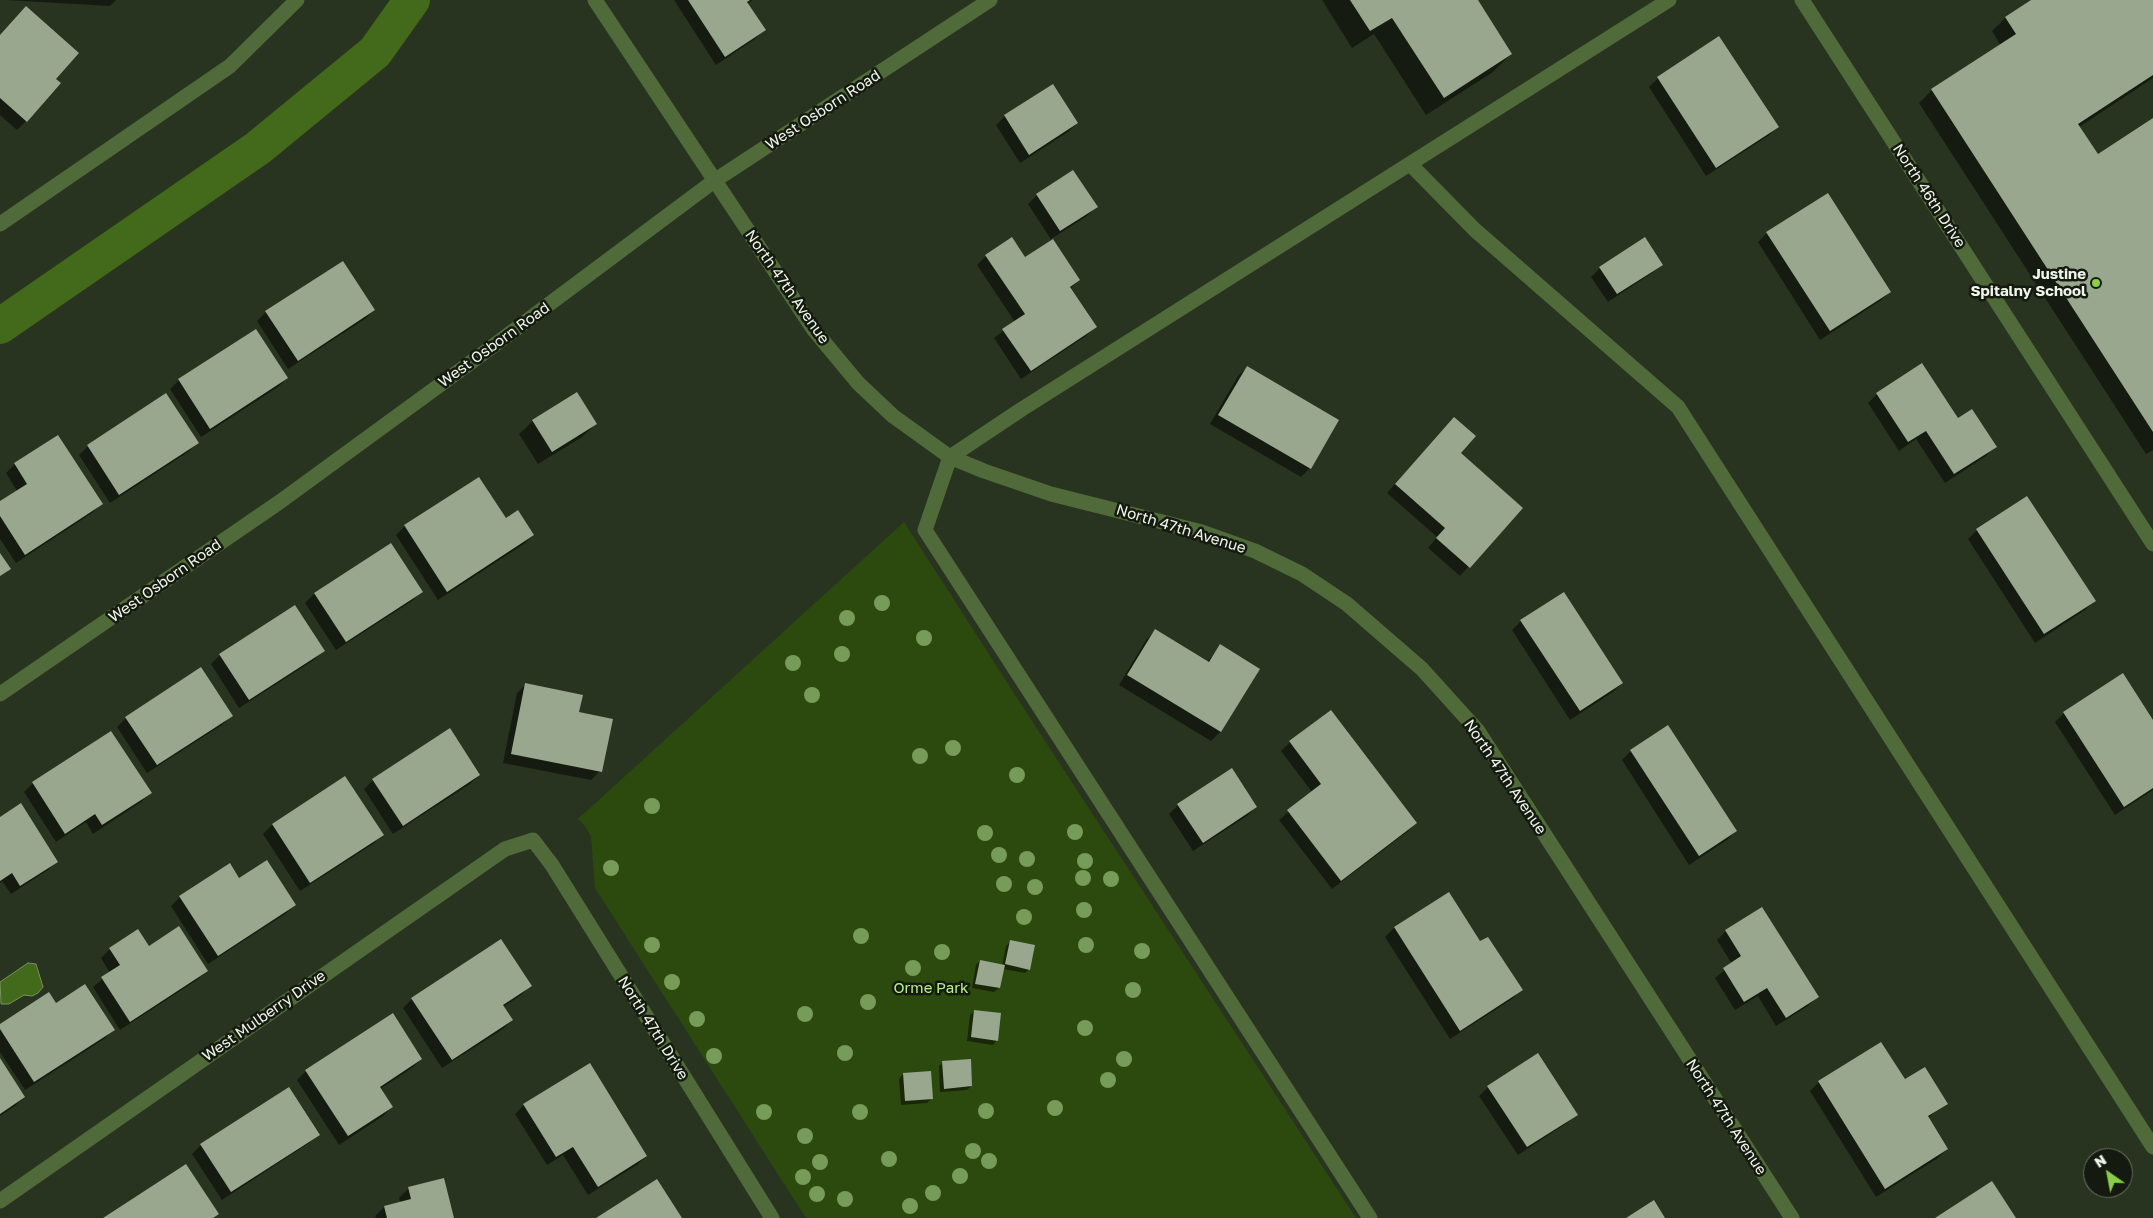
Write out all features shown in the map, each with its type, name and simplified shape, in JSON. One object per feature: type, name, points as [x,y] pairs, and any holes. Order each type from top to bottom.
[{"type":"street","points":[[0,224],[230,66],[296,0]]},
{"type":"street","name":"North 47th Avenue","points":[[595,0],[814,330],[858,383],[893,416],[950,457],[1051,494],[1202,532],[1256,551],[1302,574],[1347,604],[1422,669],[1478,731],[1792,1218]]},
{"type":"street","name":"West Osborn Road","points":[[0,694],[281,501],[493,347],[714,181],[990,0]]},
{"type":"street","points":[[1370,1218],[925,530],[950,457],[1022,409],[1669,0]]},
{"type":"street","name":"North 46th Drive","points":[[1802,0],[2153,544]]},
{"type":"street","points":[[1410,164],[1475,230],[1678,407],[2153,1148]]},
{"type":"street","name":"West Mulberry Drive","points":[[0,1201],[505,849],[532,840]]},
{"type":"street","name":"North 47th Drive","points":[[532,840],[552,865],[772,1218]]},
{"type":"green space","name":"Orme Park","points":[[904,522],[1356,1218],[806,1218],[595,888],[591,836],[578,819]]},
{"type":"shaded area","points":[[28,963],[36,964],[43,987],[32,996],[24,995],[9,1004],[1,1004],[0,982]]},
{"type":"building","points":[[688,0],[750,0],[747,2],[766,30],[725,57]]},
{"type":"building","points":[[1350,0],[1478,0],[1512,54],[1444,98],[1392,18],[1370,31]]},
{"type":"building","name":"Justine Spitalny School","points":[[2031,0],[2153,0],[2153,75],[2078,124],[2098,154],[2153,118],[2153,432],[1931,89],[2016,34],[2005,17]]},
{"type":"building","points":[[26,6],[79,53],[56,79],[61,83],[27,122],[0,98],[0,35]]},
{"type":"building","points":[[1719,36],[1779,127],[1716,168],[1657,77]]},
{"type":"building","points":[[1053,84],[1078,123],[1029,155],[1004,115]]},
{"type":"building","points":[[1073,170],[1098,207],[1060,231],[1036,194]]},
{"type":"building","points":[[1828,193],[1891,292],[1830,331],[1766,232]]},
{"type":"building","points":[[1012,237],[1025,257],[1053,239],[1080,280],[1070,287],[1097,327],[1031,371],[1002,329],[1025,314],[985,255]]},
{"type":"building","points":[[1645,237],[1663,265],[1617,294],[1599,267]]},
{"type":"building","points":[[343,261],[375,310],[298,361],[265,311]]},
{"type":"building","points":[[256,329],[288,378],[210,429],[178,379]]},
{"type":"building","points":[[1922,363],[1958,418],[1972,409],[1997,447],[1954,474],[1926,431],[1908,442],[1876,393]]},
{"type":"building","points":[[1247,366],[1339,420],[1311,469],[1218,415]]},
{"type":"building","points":[[577,392],[597,424],[552,452],[532,420]]},
{"type":"building","points":[[166,393],[199,443],[119,495],[87,445]]},
{"type":"building","points":[[1454,417],[1476,436],[1461,453],[1523,508],[1470,568],[1436,538],[1445,528],[1395,484]]},
{"type":"building","points":[[58,435],[103,504],[25,555],[0,516],[0,501],[27,484],[14,463]]},
{"type":"building","points":[[479,477],[506,518],[518,510],[534,535],[447,592],[404,525]]},
{"type":"building","points":[[2027,496],[2096,601],[2044,634],[1976,529]]},
{"type":"building","points":[[391,543],[423,592],[346,642],[314,593]]},
{"type":"building","points":[[0,553],[11,569],[0,576]]},
{"type":"building","points":[[1564,592],[1623,683],[1580,711],[1520,620]]},
{"type":"building","points":[[295,605],[325,651],[249,700],[219,654]]},
{"type":"building","points":[[1155,629],[1209,662],[1220,644],[1260,669],[1221,732],[1127,675]]},
{"type":"building","points":[[201,667],[233,716],[157,765],[125,717]]},
{"type":"building","points":[[2123,673],[2153,720],[2153,788],[2124,807],[2063,712]]},
{"type":"building","points":[[525,683],[583,695],[579,712],[613,719],[602,772],[511,754]]},
{"type":"building","points":[[1331,710],[1417,823],[1341,881],[1287,810],[1321,784],[1289,741]]},
{"type":"building","points":[[1668,725],[1737,831],[1699,856],[1630,750]]},
{"type":"building","points":[[450,728],[480,775],[403,826],[372,779]]},
{"type":"building","points":[[111,731],[152,793],[102,825],[95,814],[65,834],[32,782]]},
{"type":"building","points":[[1232,768],[1257,807],[1203,843],[1177,804]]},
{"type":"building","points":[[345,776],[384,835],[310,883],[272,824]]},
{"type":"building","points":[[21,803],[58,862],[20,886],[12,873],[0,881],[0,817]]},
{"type":"building","points":[[267,860],[296,905],[218,956],[179,896],[230,863],[239,878]]},
{"type":"building","points":[[1449,892],[1480,941],[1488,937],[1523,990],[1460,1031],[1394,927]]},
{"type":"building","points":[[1762,907],[1819,997],[1786,1018],[1767,988],[1744,1002],[1723,968],[1741,956],[1725,930]]},
{"type":"building","points":[[179,926],[208,971],[130,1022],[101,977],[120,965],[109,948],[138,929],[149,946]]},
{"type":"building","points":[[501,939],[532,986],[503,1005],[513,1020],[452,1060],[411,998]]},
{"type":"building","points":[[1010,940],[1035,945],[1030,970],[1005,964]]},
{"type":"building","points":[[980,960],[1005,965],[1000,988],[975,984]]},
{"type":"building","points":[[85,984],[115,1030],[34,1082],[0,1029],[0,1024],[49,992],[56,1003]]},
{"type":"building","points":[[974,1010],[1001,1013],[998,1041],[971,1037]]},
{"type":"building","points":[[393,1013],[422,1059],[380,1087],[393,1107],[348,1136],[305,1070]]},
{"type":"building","points":[[1881,1042],[1905,1079],[1925,1067],[1948,1104],[1928,1116],[1948,1149],[1885,1189],[1818,1081]]},
{"type":"building","points":[[1538,1053],[1578,1115],[1527,1147],[1487,1086]]},
{"type":"building","points":[[0,1058],[25,1097],[0,1114]]},
{"type":"building","points":[[971,1059],[972,1086],[944,1089],[942,1061]]},
{"type":"building","points":[[590,1063],[647,1156],[598,1187],[573,1147],[556,1157],[523,1104]]},
{"type":"building","points":[[931,1071],[933,1099],[905,1101],[903,1073]]},
{"type":"building","points":[[289,1087],[320,1135],[231,1192],[200,1144]]},
{"type":"building","points":[[186,1164],[219,1214],[213,1218],[103,1218]]},
{"type":"building","points":[[444,1178],[454,1218],[387,1218],[384,1206],[411,1199],[408,1187]]},
{"type":"building","points":[[657,1179],[682,1218],[596,1218]]},
{"type":"building","points":[[1992,1181],[2016,1218],[1935,1218]]},
{"type":"building","points":[[1654,1200],[1665,1218],[1626,1218]]},
{"type":"waterway","points":[[0,326],[258,148],[375,52],[412,0]]},
{"type":"place","name":"Justine Spitalny School","points":[[2096,283]]}]
